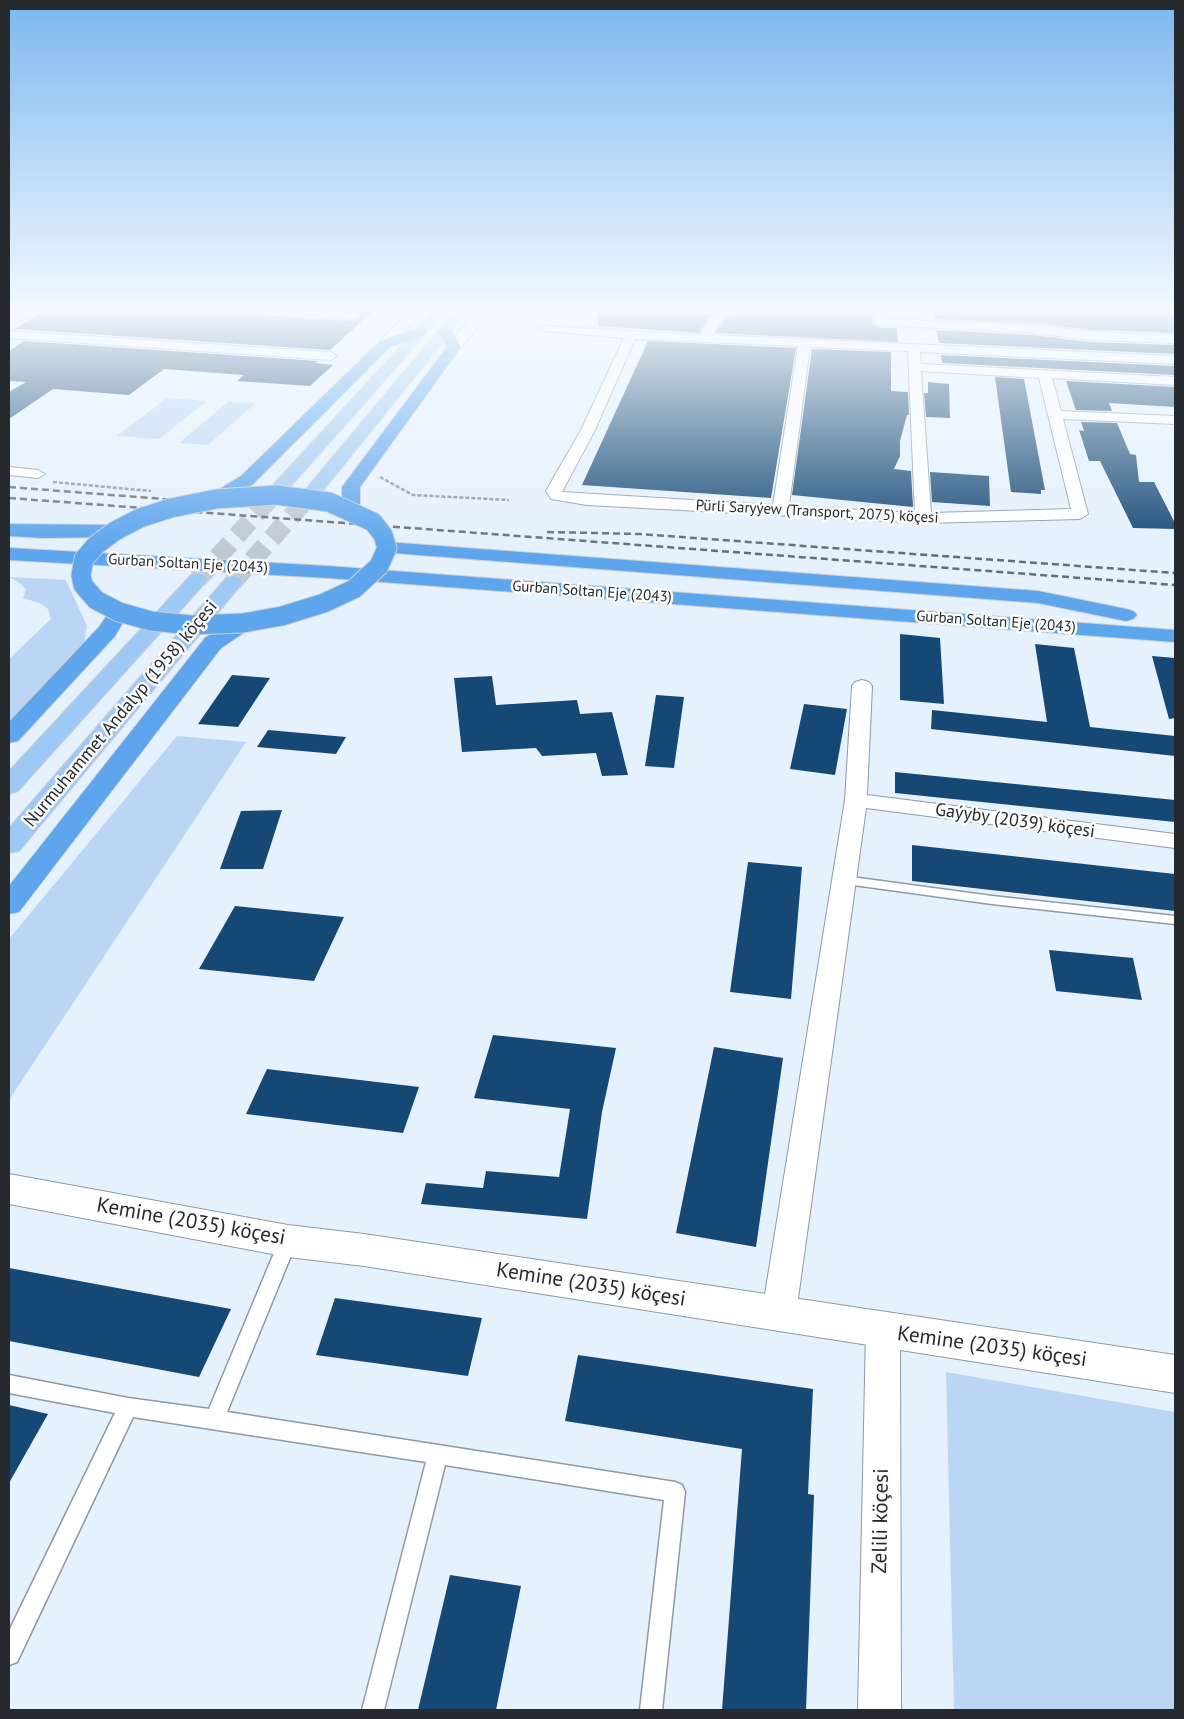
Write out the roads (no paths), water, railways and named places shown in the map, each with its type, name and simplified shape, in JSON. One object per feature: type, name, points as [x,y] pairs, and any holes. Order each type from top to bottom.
[{"type":"highway","points":[[216,498],[247,480],[335,391]]},
{"type":"highway","points":[[351,509],[351,487],[421,391]]},
{"type":"highway","points":[[276,495],[329,502],[351,509],[373,522],[383,535],[387,548],[379,566],[354,588],[324,604],[282,616],[243,623],[191,625],[151,621],[119,612],[96,600],[83,585],[81,575],[84,560],[96,544],[115,531],[140,518],[171,508],[216,498],[276,495]]},
{"type":"highway","points":[[9,530],[43,532],[115,531]]},
{"type":"highway","name":"Gurban Soltan Eje (2043)","points":[[9,543],[440,566],[1175,619]]},
{"type":"highway","points":[[387,548],[1038,597],[1126,615]]},
{"type":"highway","name":"Gurban Soltan Eje (2043)","points":[[9,554],[338,573],[1175,636]]},
{"type":"highway","points":[[9,570],[81,575]]},
{"type":"highway","points":[[354,588],[1049,639],[1138,633]]},
{"type":"highway","points":[[9,736],[107,631],[119,612]]},
{"type":"highway","points":[[9,905],[213,643],[243,623]]},
{"type":"main road","points":[[277,491],[359,391]]},
{"type":"main road","points":[[312,494],[396,391]]},
{"type":"main road","name":"Nurmuhammet Andalyp (1958) köçesi","points":[[9,786],[198,579]]},
{"type":"main road","name":"Nurmuhammet Andalyp (1958) köçesi","points":[[9,845],[233,582]]},
{"type":"street","name":"Pürli Saryýew (Transport, 2075) köçesi","points":[[605,391],[588,430],[557,485],[554,492],[556,496],[587,500],[922,518],[1080,514],[1054,415]]},
{"type":"street","points":[[780,511],[797,391]]},
{"type":"street","points":[[915,391],[922,518]]},
{"type":"street","points":[[1049,391],[1054,415],[1175,420]]},
{"type":"street","points":[[9,471],[42,478]]},
{"type":"street","points":[[779,1313],[856,800],[862,686]]},
{"type":"street","name":"Gaýyby (2039) köçesi","points":[[856,800],[1175,841]]},
{"type":"street","name":"Kemine (2035) köçesi","points":[[9,1189],[288,1241],[364,1250],[779,1313],[883,1331],[1175,1374]]},
{"type":"street","name":"Zelili köçesi","points":[[879,1710],[883,1331]]},
{"type":"lane","points":[[844,880],[992,900],[1175,920]]},
{"type":"lane","points":[[215,1419],[288,1241]]},
{"type":"lane","points":[[9,1384],[128,1406],[675,1492],[651,1710]]},
{"type":"lane","points":[[9,1654],[128,1406]]},
{"type":"lane","points":[[373,1710],[438,1454]]},
{"type":"tunnel","points":[[198,579],[277,491]]},
{"type":"tunnel","points":[[233,582],[311,494]]},
{"type":"railway","points":[[9,487],[241,505]]},
{"type":"railway","points":[[9,498],[1175,585]]},
{"type":"railway","points":[[547,532],[640,534],[1175,573]]}]
